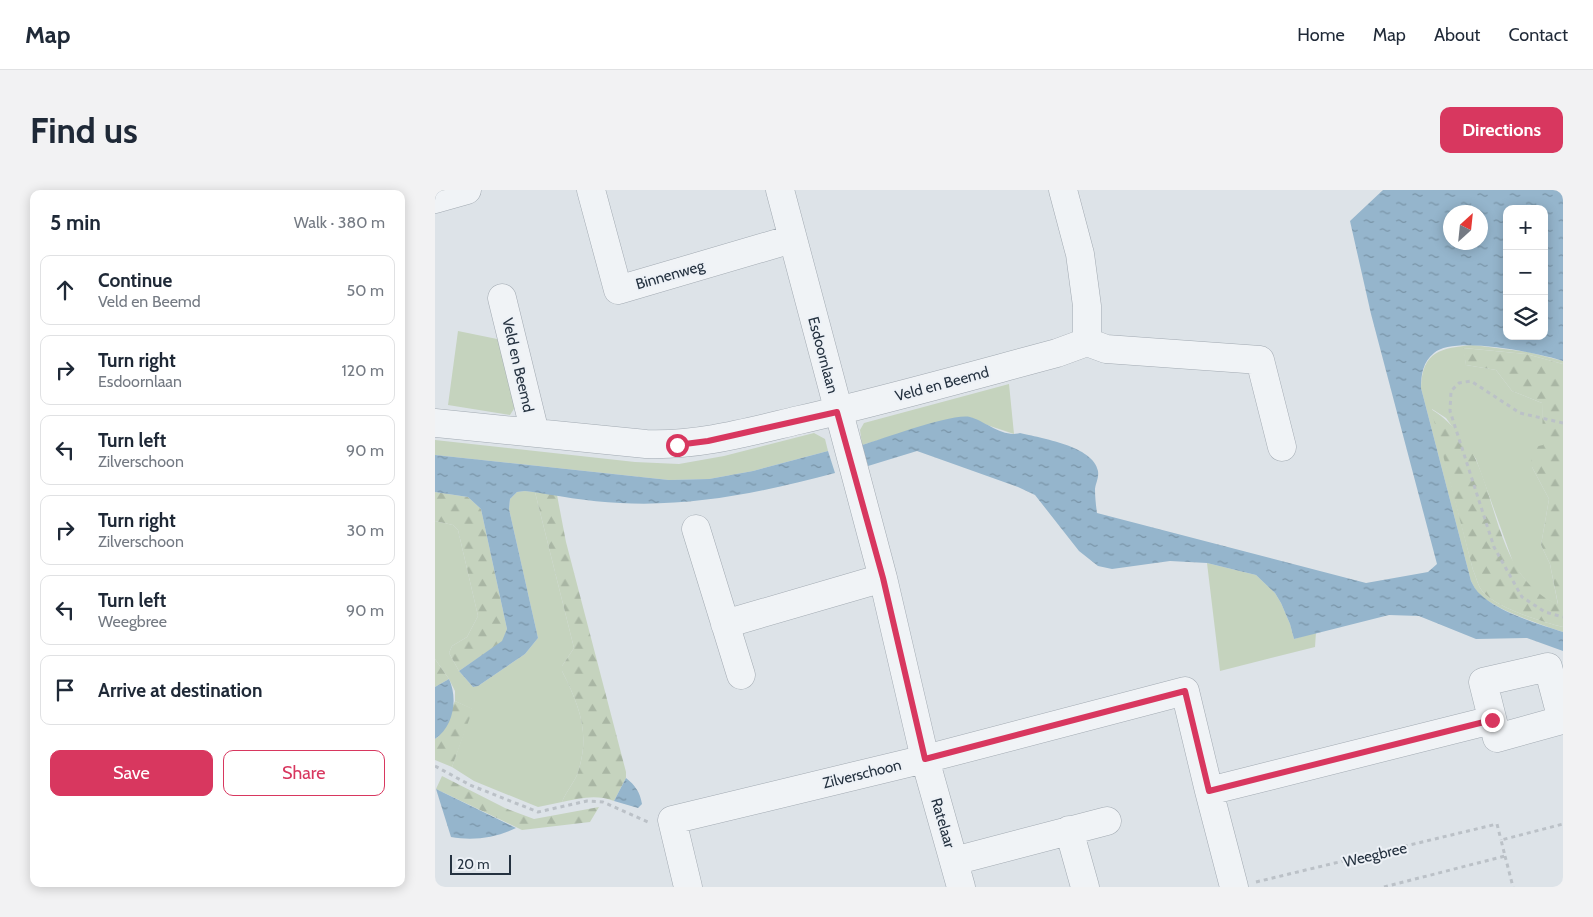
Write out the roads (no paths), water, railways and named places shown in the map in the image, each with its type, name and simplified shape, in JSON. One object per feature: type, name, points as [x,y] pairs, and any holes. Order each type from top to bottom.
[{"type":"street","points":[[435,199],[467,190]]},
{"type":"street","name":"Binnenweg","points":[[591,190],[618,290],[792,239]]},
{"type":"street","name":"Esdoornlaan","points":[[779,190],[883,578],[925,759]]},
{"type":"street","points":[[1063,190],[1080,254],[1087,306],[1087,342],[1106,349],[1260,360],[1282,447]]},
{"type":"street","name":"Veld en Beemd","points":[[502,298],[535,433]]},
{"type":"street","name":"Veld en Beemd","points":[[435,423],[677,445],[708,441],[837,412],[1057,353],[1087,342]]},
{"type":"street","points":[[696,529],[741,674]]},
{"type":"street","points":[[725,624],[883,578]]},
{"type":"street","name":"Zilverschoon","points":[[688,887],[672,820],[925,759],[1185,691],[1209,791]]},
{"type":"street","points":[[1245,885],[1209,791],[1492,720]]},
{"type":"street","name":"Ratelaar","points":[[925,759],[961,887]]},
{"type":"street","points":[[954,861],[1107,821]]},
{"type":"street","points":[[1069,830],[1085,887]]},
{"type":"water","points":[[1383,190],[1563,190],[1563,361],[1497,347],[1459,346],[1444,348],[1434,353],[1427,360],[1422,373],[1421,388],[1471,581],[1479,593],[1496,606],[1519,617],[1563,632],[1563,651],[1527,638],[1476,639],[1419,616],[1389,615],[1294,639],[1281,603],[1275,593],[1256,575],[1207,563],[1170,561],[1112,569],[1098,566],[1079,551],[1035,495],[1018,487],[917,451],[868,466],[862,445],[948,419],[970,417],[1007,433],[1020,433],[1065,444],[1087,455],[1094,462],[1098,471],[1095,489],[1097,513],[1366,583],[1428,572],[1437,564],[1371,314],[1350,221]]},
{"type":"water","points":[[828,451],[835,473],[728,497],[647,504],[584,500],[525,491],[517,492],[510,499],[509,509],[538,638],[525,654],[478,686],[473,687],[459,671],[502,641],[507,629],[481,509],[468,497],[435,492],[435,455],[669,480],[709,479],[753,471]]},
{"type":"water","points":[[449,679],[452,686],[454,703],[446,727],[435,739],[435,687]]},
{"type":"water","points":[[626,778],[640,796],[642,804],[638,808],[614,801]]},
{"type":"water","points":[[436,789],[516,828],[484,838],[451,837]]}]
